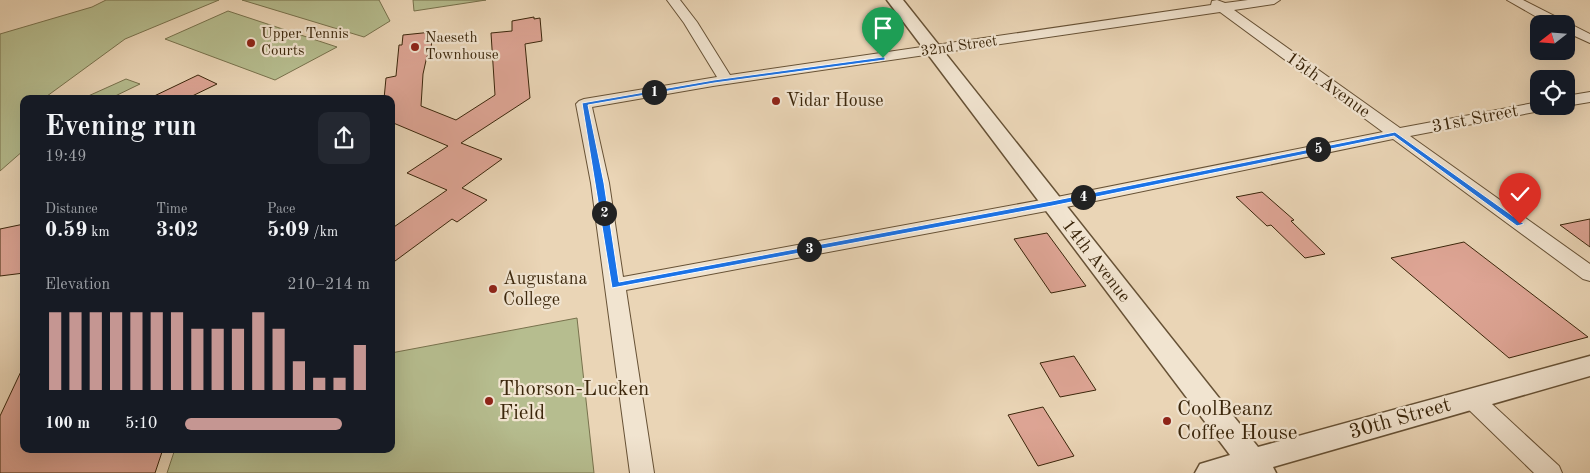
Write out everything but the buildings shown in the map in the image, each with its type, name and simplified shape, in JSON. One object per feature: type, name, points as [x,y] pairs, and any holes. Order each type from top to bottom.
[{"type":"street","points":[[673,0],[690,22],[726,80]]},
{"type":"street","name":"14th Avenue","points":[[895,0],[1257,467]]},
{"type":"street","name":"32nd Street","points":[[615,286],[600,183],[584,104],[726,80],[934,51],[1217,4],[1274,0]]},
{"type":"street","points":[[1513,0],[1542,15]]},
{"type":"street","name":"15th Avenue","points":[[1217,4],[1590,274]]},
{"type":"street","points":[[1575,32],[1590,39]]},
{"type":"street","points":[[1575,100],[1590,97]]},
{"type":"street","name":"31st Street","points":[[615,286],[1052,204],[1530,108]]},
{"type":"street","points":[[615,286],[642,473]]},
{"type":"street","name":"30th Street","points":[[1210,473],[1257,467],[1472,399],[1590,366]]},
{"type":"street","points":[[1472,399],[1550,473]]},
{"type":"green space","points":[[106,0],[219,0],[125,39],[48,95],[20,95],[20,154],[0,171],[0,34],[92,7]]},
{"type":"green space","points":[[242,0],[379,0],[390,21],[364,37]]},
{"type":"green space","points":[[413,0],[486,0],[414,11]]},
{"type":"green space","name":"Upper Tennis Courts","points":[[228,11],[337,47],[275,80],[165,39]]},
{"type":"green space","points":[[126,79],[140,84],[117,95],[90,95]]},
{"type":"green space","name":"Thorson-Lucken Field","points":[[577,318],[594,473],[167,473],[174,453],[395,453],[395,352]]},
{"type":"place","name":"Upper Tennis Courts","points":[[251,43]]},
{"type":"place","name":"Naeseth Townhouse","points":[[415,47]]},
{"type":"place","name":"Vidar House","points":[[776,101]]},
{"type":"place","name":"Augustana College","points":[[493,289]]},
{"type":"place","name":"Thorson-Lucken Field","points":[[489,401]]},
{"type":"place","name":"CoolBeanz Coffee House","points":[[1167,421]]},
{"type":"route","points":[[883,58],[714,82],[584,104],[600,183],[615,286],[1052,204],[1395,134],[1520,224]]}]
